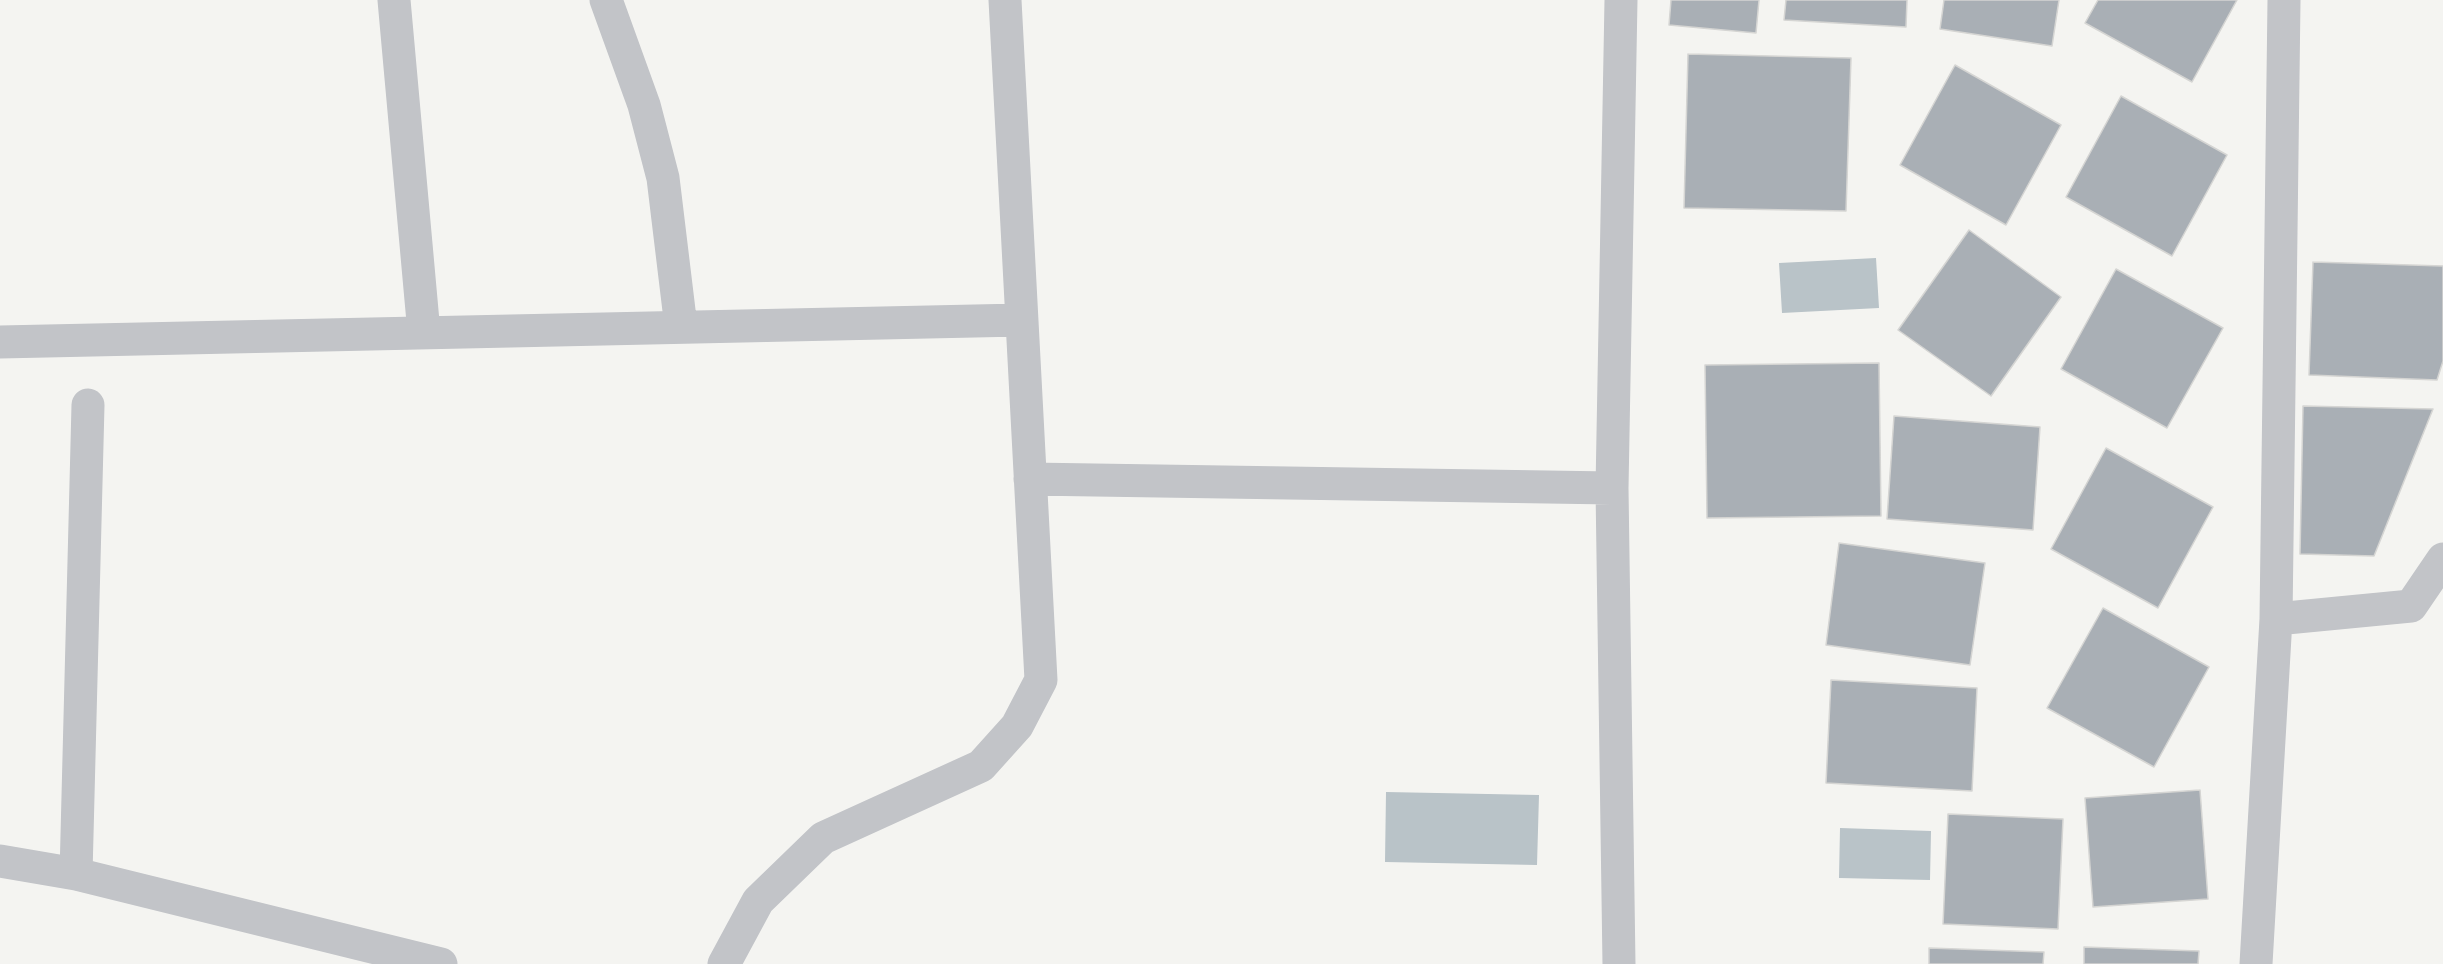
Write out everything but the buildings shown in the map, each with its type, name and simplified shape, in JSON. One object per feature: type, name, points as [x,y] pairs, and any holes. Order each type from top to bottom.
[{"type":"street","points":[[394,0],[424,333]]},
{"type":"street","points":[[606,0],[644,105],[663,178],[681,327]]},
{"type":"street","points":[[724,964],[758,901],[823,838],[981,766],[1017,726],[1041,680],[1005,0]]},
{"type":"street","points":[[1619,964],[1612,488],[1621,0]]},
{"type":"street","points":[[2256,964],[2276,619],[2284,0]]},
{"type":"street","points":[[0,342],[1021,320]]},
{"type":"street","points":[[76,874],[88,405]]},
{"type":"street","points":[[1030,479],[1612,488]]},
{"type":"street","points":[[2276,619],[2411,606],[2443,559]]},
{"type":"street","points":[[0,861],[76,874],[441,964]]},
{"type":"shaded area","points":[[1876,258],[1879,308],[1782,313],[1779,263]]},
{"type":"shaded area","points":[[1386,792],[1539,795],[1537,865],[1385,862]]},
{"type":"shaded area","points":[[1840,828],[1931,831],[1930,880],[1839,878]]}]
